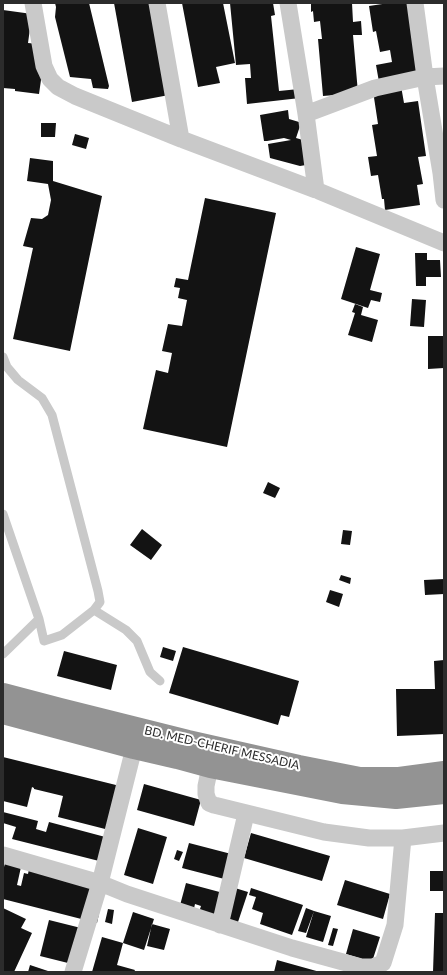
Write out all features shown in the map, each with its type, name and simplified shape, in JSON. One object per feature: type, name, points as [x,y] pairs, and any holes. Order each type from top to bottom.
[{"type":"highway","name":"BD. MED-CHERIF MESSADIA","points":[[3,694],[188,741],[360,778],[399,778],[444,772]]},
{"type":"highway","name":"BD. MED-CHERIF MESSADIA","points":[[3,713],[210,767],[342,793],[396,798],[444,793]]},
{"type":"street","points":[[33,3],[44,66],[50,79],[58,87],[75,96],[181,139],[316,190],[444,243]]},
{"type":"street","points":[[157,3],[181,139]]},
{"type":"street","points":[[288,3],[306,114],[316,190]]},
{"type":"street","points":[[415,3],[444,200]]},
{"type":"street","points":[[306,114],[375,88],[425,78],[444,76]]},
{"type":"street","points":[[73,972],[100,883],[134,748]]},
{"type":"street","points":[[210,767],[206,794],[209,802],[214,805],[324,832],[369,838],[403,838],[444,833]]},
{"type":"street","points":[[220,924],[246,814]]},
{"type":"street","points":[[3,855],[100,883],[127,894],[292,948],[361,967],[373,967],[383,963],[396,925],[403,838]]},
{"type":"lane","points":[[3,357],[7,367],[18,380],[42,398],[52,415],[98,591],[100,602],[94,610],[62,635],[44,641],[39,619],[3,514]]},
{"type":"lane","points":[[94,610],[126,630],[137,642],[150,672],[160,681]]},
{"type":"lane","points":[[3,654],[39,619]]},
{"type":"building","points":[[55,3],[89,3],[109,86],[108,89],[93,88],[91,79],[70,77],[55,17]]},
{"type":"building","points":[[114,3],[152,3],[169,95],[132,102]]},
{"type":"building","points":[[182,3],[223,3],[235,63],[216,67],[220,83],[198,87]]},
{"type":"building","points":[[230,3],[273,3],[275,15],[271,16],[279,91],[299,89],[300,98],[247,104],[245,78],[251,78],[250,64],[236,65]]},
{"type":"building","points":[[311,3],[352,3],[353,22],[361,21],[362,35],[353,35],[358,93],[323,96],[318,39],[322,39],[320,21],[314,22],[313,11],[311,12]]},
{"type":"building","points":[[389,3],[409,3],[417,76],[379,82],[376,65],[392,62],[390,50],[380,52],[376,31],[373,32],[369,6]]},
{"type":"building","points":[[3,10],[32,14],[28,43],[48,45],[43,80],[41,80],[39,94],[3,88]]},
{"type":"building","points":[[401,86],[404,103],[418,101],[426,156],[418,157],[423,184],[417,185],[420,205],[385,210],[378,175],[371,176],[368,157],[377,156],[372,125],[378,124],[373,91]]},
{"type":"building","points":[[288,110],[289,119],[299,122],[300,126],[296,138],[303,140],[306,165],[300,166],[270,158],[268,144],[291,140],[284,138],[264,141],[260,115]]},
{"type":"building","points":[[41,123],[56,123],[55,137],[41,137]]},
{"type":"building","points":[[75,134],[89,138],[86,149],[72,145]]},
{"type":"building","points":[[30,158],[53,161],[53,181],[102,196],[70,351],[13,339],[33,248],[23,246],[31,218],[42,219],[48,215],[51,200],[48,184],[27,181]]},
{"type":"building","points":[[205,198],[276,213],[227,447],[143,429],[156,370],[168,373],[172,353],[162,351],[168,324],[182,326],[187,300],[178,298],[180,288],[174,287],[176,278],[188,280]]},
{"type":"building","points":[[356,247],[380,254],[370,290],[382,293],[380,302],[371,300],[368,308],[341,299]]},
{"type":"building","points":[[415,253],[427,253],[427,260],[440,260],[441,277],[426,277],[426,286],[416,286]]},
{"type":"building","points":[[412,299],[426,300],[424,327],[410,326]]},
{"type":"building","points":[[355,304],[363,307],[361,315],[378,320],[372,342],[348,335],[355,313],[352,312]]},
{"type":"building","points":[[428,336],[444,336],[444,368],[428,369]]},
{"type":"building","points":[[268,482],[280,488],[275,498],[263,493]]},
{"type":"building","points":[[142,529],[162,545],[151,560],[130,545]]},
{"type":"building","points":[[343,530],[352,531],[350,545],[341,544]]},
{"type":"building","points":[[341,575],[351,578],[350,584],[339,580]]},
{"type":"building","points":[[444,579],[444,594],[425,595],[424,580]]},
{"type":"building","points":[[330,590],[343,594],[339,607],[326,602]]},
{"type":"building","points":[[163,647],[176,651],[173,661],[160,657]]},
{"type":"building","points":[[183,647],[299,681],[289,717],[281,715],[278,725],[169,693]]},
{"type":"building","points":[[64,651],[117,665],[111,690],[57,676]]},
{"type":"building","points":[[444,660],[444,734],[397,736],[396,689],[435,689],[434,661]]},
{"type":"building","points":[[3,757],[124,787],[113,831],[58,817],[63,796],[34,789],[32,787],[27,807],[3,801]]},
{"type":"building","points":[[144,784],[201,800],[194,826],[137,810]]},
{"type":"building","points":[[3,812],[38,821],[36,829],[46,832],[49,822],[109,838],[103,862],[12,839],[16,827],[3,823]]},
{"type":"building","points":[[138,828],[167,837],[153,884],[124,875]]},
{"type":"building","points":[[251,833],[330,856],[322,881],[244,858]]},
{"type":"building","points":[[189,843],[239,856],[232,881],[182,868]]},
{"type":"building","points":[[177,850],[183,852],[179,861],[174,859]]},
{"type":"building","points":[[5,863],[21,867],[17,885],[21,886],[24,873],[28,874],[29,869],[101,887],[100,909],[97,923],[3,899],[3,871]]},
{"type":"building","points":[[430,871],[444,871],[444,891],[430,891]]},
{"type":"building","points":[[345,880],[390,894],[383,919],[337,905]]},
{"type":"building","points":[[186,883],[227,894],[220,921],[198,915],[201,906],[195,904],[193,913],[179,909]]},
{"type":"building","points":[[235,888],[248,892],[237,925],[225,921]]},
{"type":"building","points":[[251,888],[303,905],[292,935],[260,924],[263,913],[252,909],[256,897],[249,895]]},
{"type":"building","points":[[3,908],[26,919],[21,928],[32,933],[14,972],[3,972]]},
{"type":"building","points":[[306,908],[314,911],[306,933],[298,931]]},
{"type":"building","points":[[108,909],[114,910],[112,924],[105,922]]},
{"type":"building","points":[[314,911],[331,916],[323,942],[306,937]]},
{"type":"building","points":[[133,912],[154,919],[144,950],[123,943]]},
{"type":"building","points":[[435,913],[444,913],[444,972],[433,972]]},
{"type":"building","points":[[49,920],[89,930],[80,966],[40,956]]},
{"type":"building","points":[[152,924],[170,929],[164,950],[147,946]]},
{"type":"building","points":[[333,928],[338,929],[333,946],[328,945]]},
{"type":"building","points":[[353,929],[380,937],[372,962],[346,954]]},
{"type":"building","points":[[102,937],[123,943],[117,965],[135,970],[134,972],[92,972]]},
{"type":"building","points":[[277,960],[320,972],[274,972]]},
{"type":"building","points":[[30,965],[51,972],[28,972]]}]
